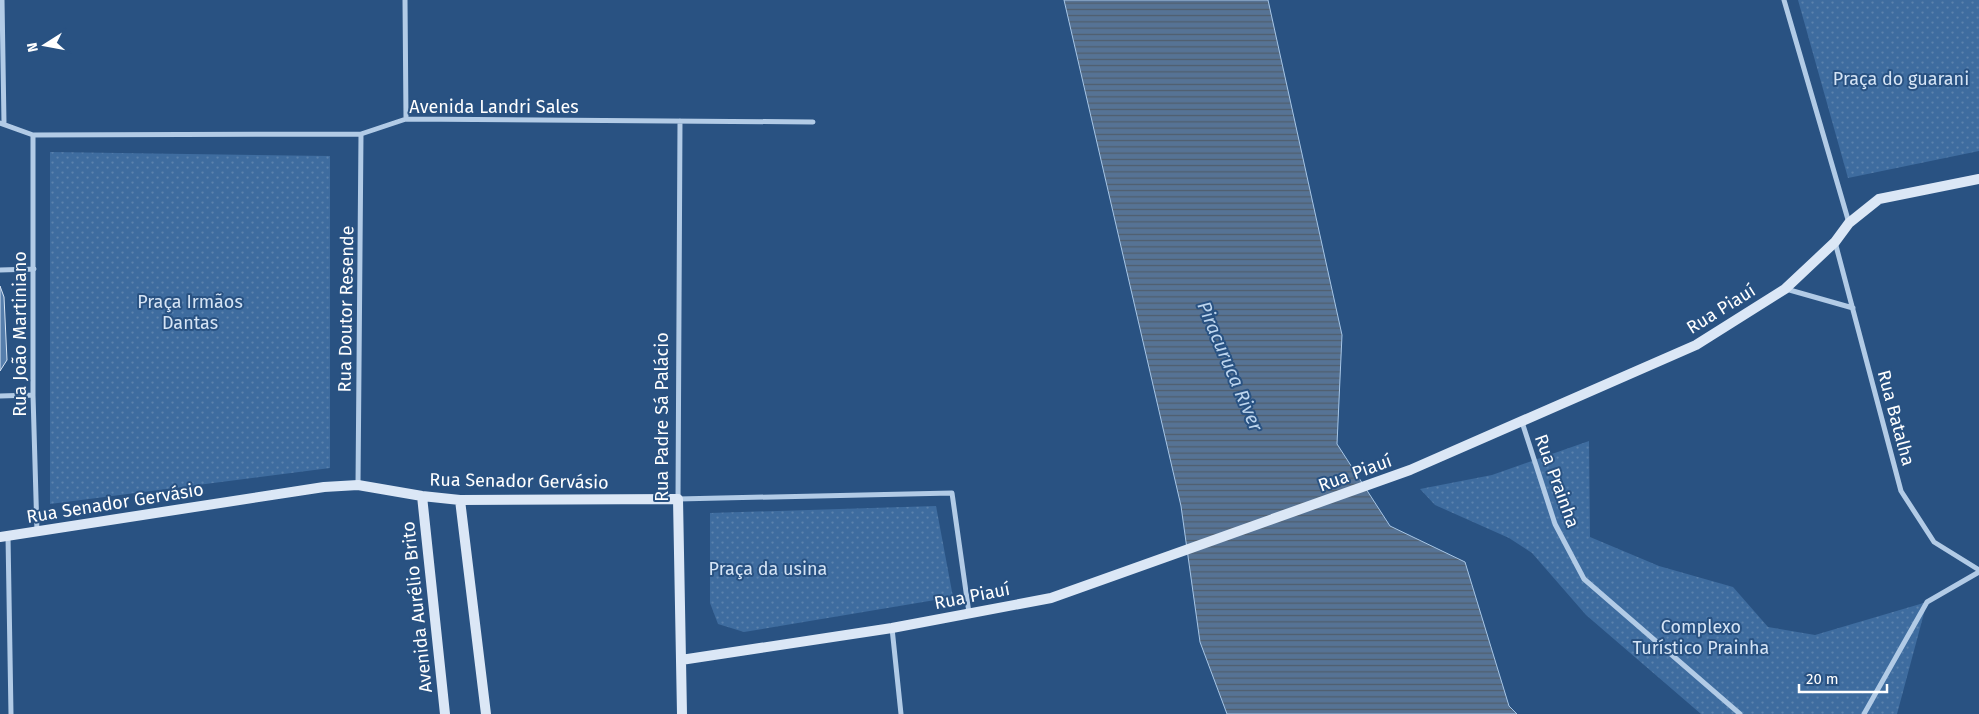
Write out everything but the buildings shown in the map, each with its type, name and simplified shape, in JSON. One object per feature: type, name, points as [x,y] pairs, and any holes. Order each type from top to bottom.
[{"type":"main road","name":"Rua Piauí","points":[[681,660],[892,628],[1051,598],[1410,470],[1696,345],[1785,289],[1835,242],[1849,223],[1879,199],[1979,179]]},
{"type":"main road","name":"Rua Senador Gervásio","points":[[4,536],[324,487],[358,485],[422,496],[460,500],[678,499]]},
{"type":"main road","name":"Avenida Aurélio Brito","points":[[422,496],[445,714]]},
{"type":"main road","name":"Rua Padre Sá Palácio","points":[[678,499],[682,714]]},
{"type":"main road","points":[[460,500],[486,714]]},
{"type":"street","points":[[2,0],[2,123]]},
{"type":"street","points":[[405,0],[406,119]]},
{"type":"street","points":[[1784,0],[1849,223]]},
{"type":"street","name":"Avenida Landri Sales","points":[[2,123],[34,135],[361,134],[406,119],[813,122]]},
{"type":"street","name":"Rua Padre Sá Palácio","points":[[678,499],[680,121]]},
{"type":"street","name":"Rua Doutor Resende","points":[[358,485],[361,134]]},
{"type":"street","name":"Rua João Martiniano","points":[[34,135],[33,395],[37,532]]},
{"type":"street","name":"Rua Batalha","points":[[1835,242],[1901,491],[1934,542],[1979,571]]},
{"type":"street","points":[[0,270],[34,269]]},
{"type":"street","points":[[1785,289],[1853,308]]},
{"type":"street","points":[[0,396],[33,395]]},
{"type":"street","name":"Rua Prainha","points":[[1522,422],[1555,524],[1584,579],[1740,714]]},
{"type":"street","name":"Rua Senador Gervásio","points":[[678,499],[952,493],[970,613]]},
{"type":"street","points":[[4,536],[10,714]]},
{"type":"street","points":[[1864,714],[1927,602],[1979,571]]},
{"type":"street","points":[[892,628],[901,714]]},
{"type":"green space","name":"Praça do guarani","points":[[1798,0],[1979,0],[1979,151],[1848,178]]},
{"type":"green space","name":"Praça Irmãos Dantas","points":[[50,152],[330,156],[330,468],[50,504]]},
{"type":"green space","name":"Complexo Turístico Prainha","points":[[1589,441],[1590,537],[1659,566],[1733,587],[1768,627],[1815,635],[1927,602],[1897,714],[1701,714],[1586,615],[1532,553],[1509,538],[1435,505],[1420,489],[1492,475]]},
{"type":"green space","name":"Praça da usina","points":[[936,506],[953,597],[744,632],[718,624],[710,603],[710,513]]},
{"type":"water","name":"Piracuruca River","points":[[1064,0],[1268,0],[1342,335],[1337,444],[1390,526],[1465,562],[1509,706],[1517,714],[1227,714],[1200,642],[1181,506]]}]
